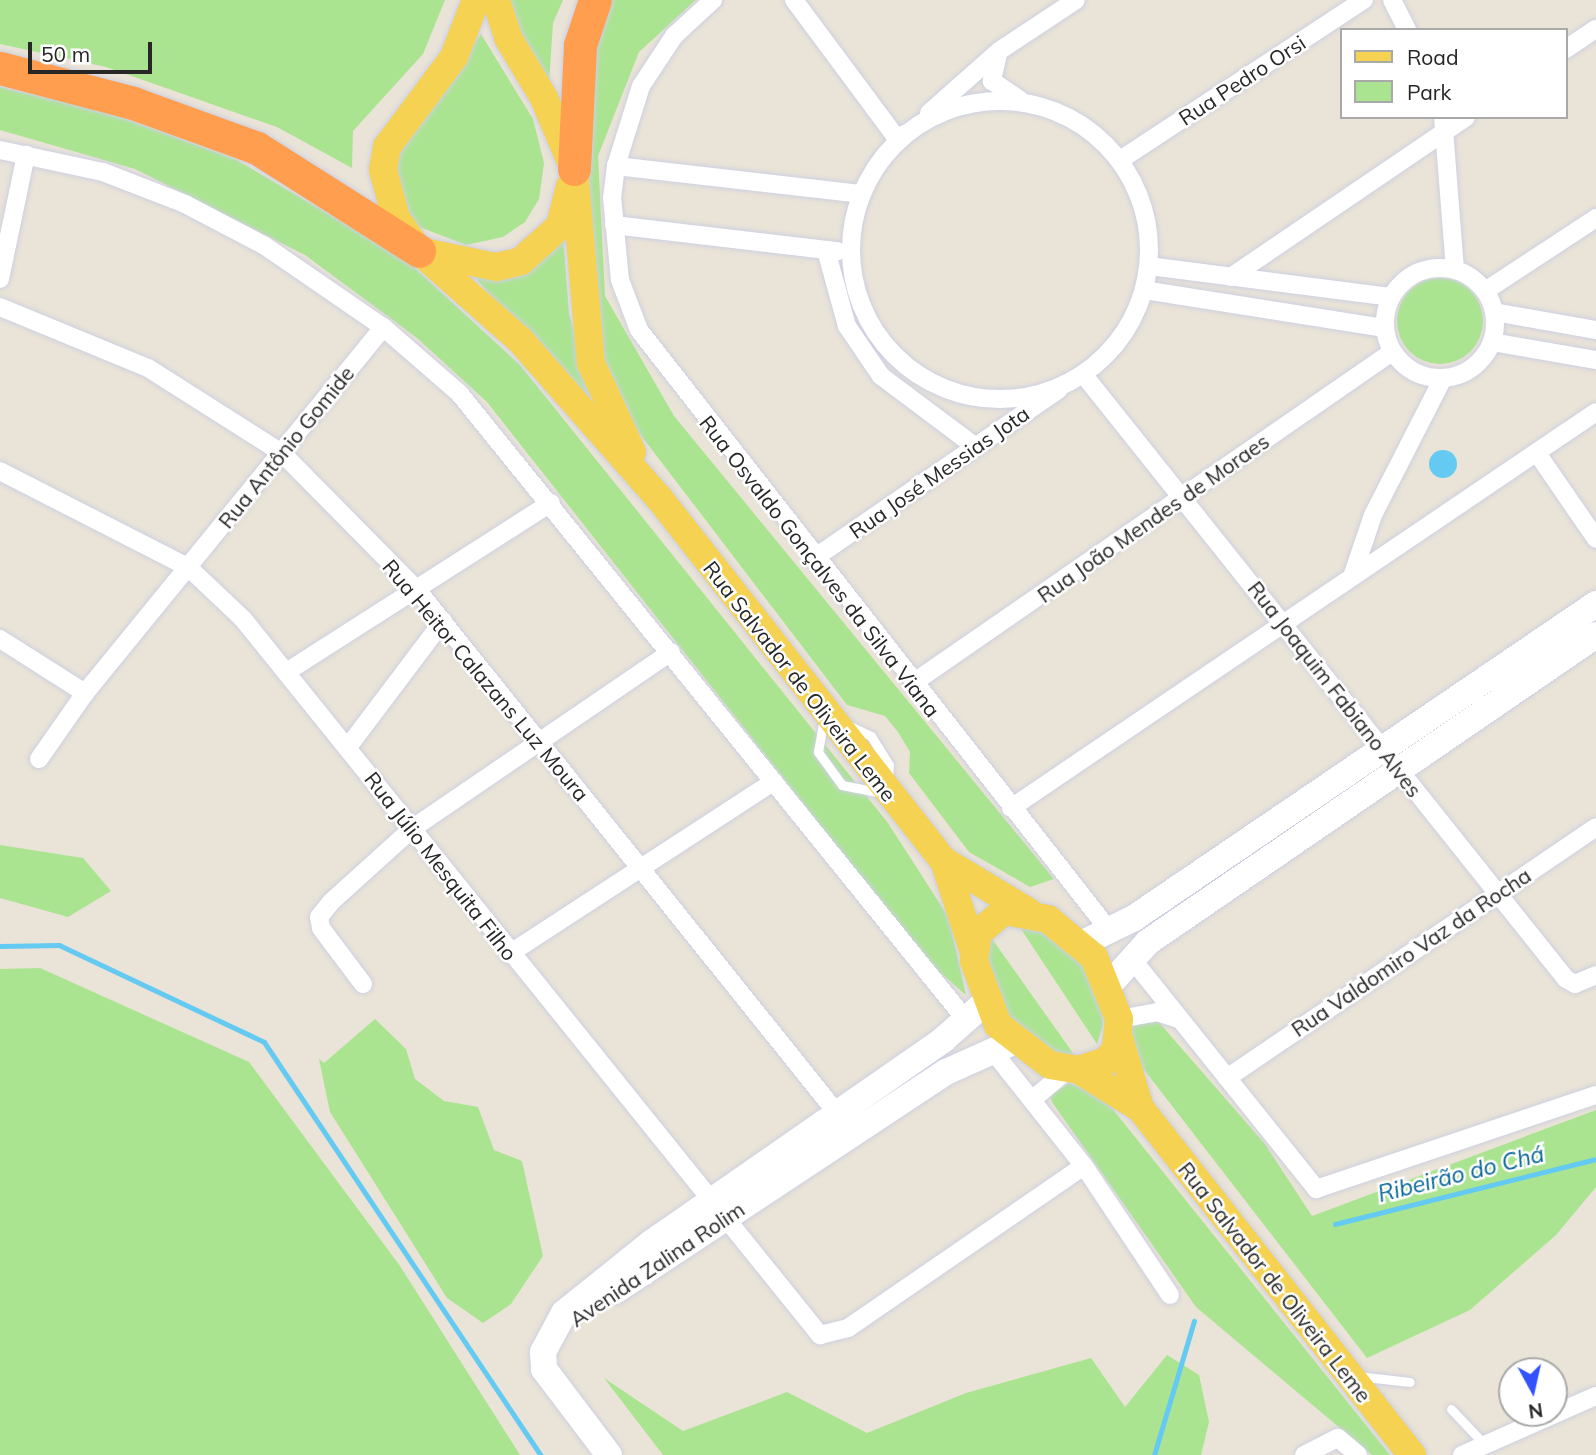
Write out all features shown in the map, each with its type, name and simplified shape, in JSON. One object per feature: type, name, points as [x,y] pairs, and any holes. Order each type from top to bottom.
[{"type":"highway","points":[[574,169],[580,45],[595,0]]},
{"type":"highway","points":[[0,68],[133,103],[257,148],[419,251]]},
{"type":"main road","points":[[476,0],[454,57],[387,147],[386,191],[419,251],[520,340],[659,498]]},
{"type":"main road","points":[[496,0],[508,38],[544,98],[574,169],[591,363],[616,425],[659,498]]},
{"type":"main road","points":[[419,251],[496,267],[521,261],[560,226],[574,169]]},
{"type":"main road","name":"Rua Salvador de Oliveira Leme","points":[[659,498],[887,794],[944,861]]},
{"type":"main road","points":[[1083,943],[1109,930],[1596,604]]},
{"type":"main road","points":[[1109,985],[1132,959],[1596,635]]},
{"type":"main road","points":[[944,861],[1083,943],[1109,985],[1140,1108]]},
{"type":"main road","points":[[944,861],[974,952],[976,1011],[1003,1046],[1073,1070],[1140,1108]]},
{"type":"main road","points":[[974,952],[988,920],[1004,911],[1030,912]]},
{"type":"main road","name":"Avenida Zalina Rolim","points":[[609,1455],[544,1370],[543,1352],[564,1313],[595,1286],[717,1211],[845,1124],[976,1011]]},
{"type":"main road","points":[[1073,1070],[1106,1061],[1119,1028]]},
{"type":"main road","name":"Avenida Zalina Rolim","points":[[845,1124],[1003,1046]]},
{"type":"main road","name":"Rua Salvador de Oliveira Leme","points":[[1140,1108],[1412,1455]]},
{"type":"street","name":"Rua Osvaldo Gonçalves da Silva Viana","points":[[712,0],[674,36],[641,86],[616,166],[614,225],[620,280],[639,330],[813,559],[1109,930]]},
{"type":"street","points":[[794,0],[898,140]]},
{"type":"street","points":[[999,51],[992,81],[1031,104],[1094,133],[1120,160],[1145,211],[1149,267],[1144,290],[1122,337],[1083,374],[1065,384],[992,399],[931,383],[881,342],[853,285],[849,253],[860,194],[898,140],[999,51],[1076,0]]},
{"type":"street","name":"Rua Pedro Orsi","points":[[1120,160],[1364,0]]},
{"type":"street","points":[[1392,0],[1407,28]]},
{"type":"street","points":[[1568,48],[1596,29]]},
{"type":"street","points":[[898,140],[948,109],[986,101],[1031,104]]},
{"type":"street","points":[[1445,123],[1455,268]]},
{"type":"street","points":[[1231,277],[1445,123]]},
{"type":"street","points":[[0,150],[103,172],[185,204],[265,246],[383,327],[459,393],[774,781],[976,1011]]},
{"type":"street","points":[[0,279],[26,155]]},
{"type":"street","points":[[616,166],[860,194]]},
{"type":"street","points":[[1485,291],[1596,218]]},
{"type":"street","points":[[614,225],[849,253]]},
{"type":"street","points":[[826,250],[847,326],[881,376],[980,445],[999,421],[992,399]]},
{"type":"street","points":[[1149,267],[1391,297]]},
{"type":"street","points":[[1455,268],[1485,291],[1494,312],[1492,342],[1475,366],[1443,378],[1410,370],[1392,352],[1384,328],[1391,297],[1407,278],[1428,269],[1455,268]]},
{"type":"street","points":[[1144,290],[1384,328]]},
{"type":"street","name":"Rua Heitor Calazans Luz Moura","points":[[0,307],[148,368],[282,453],[418,591],[845,1124]]},
{"type":"street","points":[[1494,312],[1596,330]]},
{"type":"street","name":"Rua Antônio Gomide","points":[[39,760],[85,693],[383,327]]},
{"type":"street","points":[[1492,342],[1596,360]]},
{"type":"street","name":"Rua João Mendes de Moraes","points":[[913,683],[1392,352]]},
{"type":"street","name":"Rua Joaquim Fabiano Alves","points":[[1083,374],[1185,497],[1380,750],[1566,979],[1575,984],[1596,975]]},
{"type":"street","points":[[1353,574],[1373,515],[1443,378]]},
{"type":"street","name":"Rua José Messias Jota","points":[[813,559],[1065,384]]},
{"type":"street","points":[[1011,808],[1596,412]]},
{"type":"street","points":[[1537,453],[1596,540]]},
{"type":"street","name":"Rua Júlio Mesquita Filho","points":[[0,471],[188,567],[288,671],[509,954],[820,1335],[848,1328],[1084,1166]]},
{"type":"street","points":[[288,671],[418,591],[551,503]]},
{"type":"street","points":[[348,747],[443,621]]},
{"type":"street","points":[[0,639],[85,693]]},
{"type":"street","points":[[363,984],[319,917],[413,828],[539,739],[671,652]]},
{"type":"street","points":[[509,954],[638,867],[774,781]]},
{"type":"street","name":"Rua Valdomiro Vaz da Rocha","points":[[1227,1078],[1596,827]]},
{"type":"street","points":[[1132,959],[1308,1185],[1325,1189],[1596,1095]]},
{"type":"street","points":[[1119,1028],[1157,1012],[1176,1018]]},
{"type":"street","points":[[1003,1046],[1032,1100],[1084,1166],[1170,1295]]},
{"type":"street","points":[[1032,1100],[1073,1070]]},
{"type":"street","points":[[1462,1455],[1596,1396]]},
{"type":"street","points":[[1304,1455],[1338,1438],[1358,1455]]},
{"type":"lane","points":[[1349,1377],[1410,1382]]},
{"type":"lane","points":[[1451,1409],[1485,1445]]},
{"type":"green space","points":[[0,0],[445,0],[423,54],[353,131],[352,168],[277,127],[106,67],[0,44]]},
{"type":"green space","points":[[502,0],[563,0],[553,23],[548,98]]},
{"type":"green space","points":[[602,0],[696,0],[639,52],[598,156],[605,296],[674,416],[1054,879],[1030,887],[969,852],[909,773],[910,752],[898,732],[885,716],[847,705],[620,408],[603,357],[584,183]]},
{"type":"green space","points":[[481,34],[533,119],[544,163],[539,199],[525,222],[503,237],[466,245],[417,226],[396,201],[394,150]]},
{"type":"green space","points":[[0,87],[104,111],[235,159],[404,258],[520,365],[888,823],[949,918],[966,995],[929,963],[487,402],[417,338],[305,255],[135,169],[0,130]]},
{"type":"green space","points":[[563,235],[569,313],[598,419],[471,273]]},
{"type":"green space","points":[[1432,278],[1448,278],[1471,290],[1480,304],[1483,321],[1480,338],[1471,352],[1448,364],[1432,364],[1416,357],[1404,345],[1397,329],[1397,313],[1404,297],[1416,285]]},
{"type":"green space","points":[[0,845],[83,858],[111,891],[68,917],[0,898]]},
{"type":"green space","points":[[1011,914],[1021,914],[1084,960],[1100,997],[1103,1025],[1097,1044]]},
{"type":"green space","points":[[985,929],[1075,1056],[1065,1057],[1015,1028],[985,976]]},
{"type":"green space","points":[[40,968],[249,1062],[400,1266],[520,1455],[0,1455],[0,969]]},
{"type":"green space","points":[[375,1019],[406,1049],[415,1079],[444,1101],[478,1107],[494,1150],[522,1161],[543,1256],[511,1304],[483,1323],[447,1298],[330,1112],[319,1059],[324,1063]]},
{"type":"green space","points":[[1156,1019],[1265,1144],[1312,1216],[1596,1110],[1596,1187],[1556,1235],[1470,1310],[1367,1358],[1142,1067],[1127,1031],[1129,1023]]},
{"type":"green space","points":[[1069,1083],[1103,1097],[1390,1455],[1372,1455],[1196,1307],[1052,1102],[1050,1096]]},
{"type":"green space","points":[[1167,1355],[1199,1375],[1209,1422],[1201,1455],[663,1455],[604,1378],[683,1431],[787,1392],[867,1433],[966,1393],[1091,1358],[1125,1407]]},
{"type":"water","points":[[1443,450],[1453,454],[1457,464],[1453,474],[1443,478],[1433,474],[1429,464],[1433,454]]},
{"type":"waterway","points":[[0,946],[59,945],[264,1042],[540,1455]]},
{"type":"waterway","name":"Ribeirão do Chá","points":[[1335,1224],[1596,1159]]},
{"type":"waterway","name":"Ribeirão do Chá","points":[[1154,1455],[1194,1321]]}]
